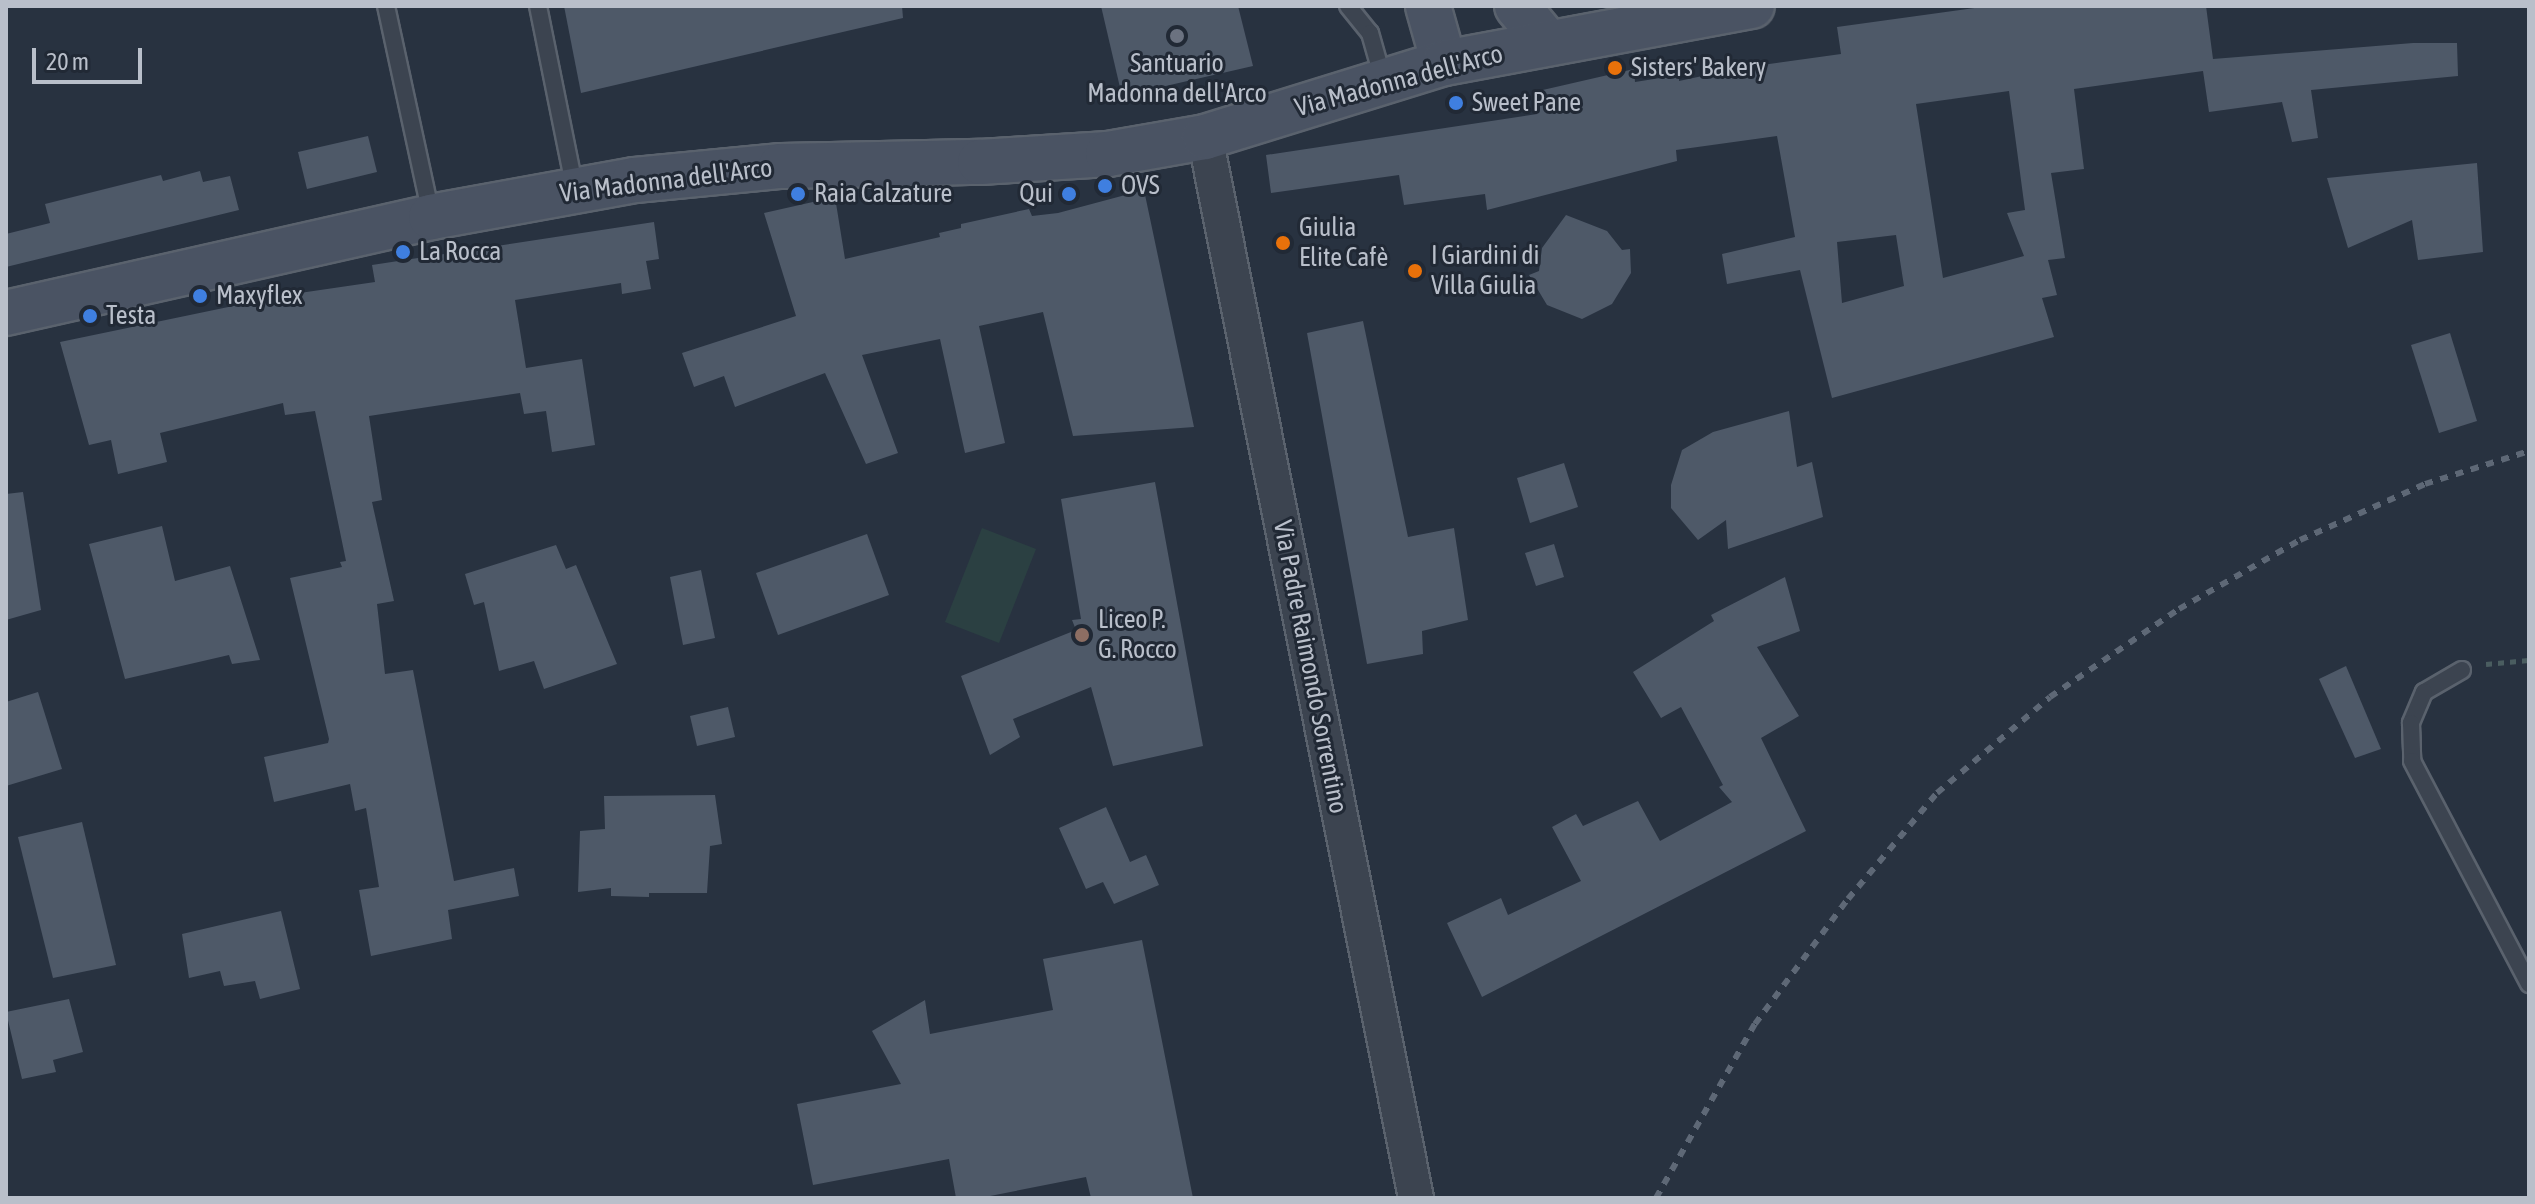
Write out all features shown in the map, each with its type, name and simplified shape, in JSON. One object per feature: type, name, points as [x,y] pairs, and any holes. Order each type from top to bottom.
[{"type":"main road","points":[[1428,6],[1444,63]]},
{"type":"main road","points":[[1517,6],[1548,43]]},
{"type":"main road","name":"Via Madonna dell'Arco","points":[[6,313],[431,217],[635,180],[781,166],[980,162],[1108,154],[1205,137],[1444,63],[1752,6]]},
{"type":"street","name":"Via Padre Raimondo Sorrentino","points":[[1205,137],[1416,1198]]},
{"type":"lane","points":[[386,6],[431,217]]},
{"type":"lane","points":[[538,6],[576,191]]},
{"type":"lane","points":[[1348,6],[1370,33],[1383,82]]},
{"type":"lane","points":[[2462,670],[2424,692],[2411,723],[2412,761],[2529,984]]},
{"type":"path","points":[[2462,670],[2529,660]]},
{"type":"green space","points":[[982,528],[1036,549],[999,643],[945,622]]},
{"type":"building","points":[[564,6],[902,6],[903,18],[581,93]]},
{"type":"building","name":"Santuario Madonna dell'Arco","points":[[1101,6],[1238,6],[1253,66],[1122,96]]},
{"type":"building","points":[[1989,6],[2206,6],[2213,59],[2413,43],[2457,43],[2458,76],[2311,90],[2318,138],[2292,142],[2282,102],[2209,112],[2203,71],[2074,89],[2084,169],[2051,173],[2065,258],[2048,260],[2057,295],[2042,298],[2054,337],[1832,398],[1800,270],[1727,284],[1722,254],[1795,237],[1777,136],[1676,150],[1677,161],[1487,210],[1485,194],[1404,205],[1399,175],[1271,193],[1266,155],[1537,114],[1534,92],[1634,69],[1635,82],[1679,75],[1679,81],[1740,68],[1841,54],[1837,27]],"holes":[[[2009,91],[2025,210],[2007,213],[2024,256],[1943,278],[1916,104]],[[1896,235],[1904,286],[1842,303],[1837,242]]]},
{"type":"building","points":[[368,136],[377,172],[307,189],[298,152]]},
{"type":"building","points":[[2477,163],[2483,252],[2418,260],[2412,220],[2348,248],[2327,178]]},
{"type":"building","points":[[200,171],[203,182],[230,176],[239,210],[6,267],[6,234],[50,223],[45,204],[161,175],[163,181]]},
{"type":"building","points":[[1144,190],[1194,427],[1073,436],[1043,312],[979,326],[1005,443],[965,453],[940,339],[862,355],[898,453],[866,464],[825,373],[735,407],[724,376],[694,387],[682,353],[796,316],[764,213],[835,197],[845,259],[940,237],[939,233],[961,228],[961,224],[1029,209],[1032,216],[1058,213]]},
{"type":"building","points":[[1566,215],[1607,231],[1622,250],[1630,249],[1631,273],[1612,304],[1582,319],[1547,305],[1529,275],[1539,271],[1542,248]]},
{"type":"building","points":[[654,222],[659,259],[646,261],[651,289],[622,294],[621,283],[515,300],[526,368],[582,359],[595,445],[552,452],[546,411],[524,414],[520,393],[369,416],[382,500],[372,502],[394,601],[377,604],[385,674],[413,670],[454,881],[514,868],[519,896],[448,910],[452,939],[371,956],[359,890],[379,887],[366,808],[355,811],[350,784],[274,802],[264,757],[328,743],[329,739],[290,578],[342,567],[340,562],[346,561],[315,411],[285,415],[283,403],[160,433],[167,462],[118,474],[111,440],[89,445],[60,342],[286,295],[375,282],[372,265]]},
{"type":"building","points":[[1363,321],[1408,537],[1454,528],[1468,620],[1422,631],[1423,654],[1367,664],[1307,333]]},
{"type":"building","points":[[2450,333],[2477,421],[2439,433],[2411,345]]},
{"type":"building","points":[[1789,411],[1797,467],[1812,462],[1823,517],[1728,549],[1726,520],[1698,540],[1671,508],[1671,485],[1682,450],[1713,432]]},
{"type":"building","points":[[1564,463],[1578,507],[1530,523],[1517,478]]},
{"type":"building","points":[[1155,482],[1203,746],[1113,766],[1091,687],[1013,719],[1020,737],[990,755],[961,676],[1076,630],[1072,620],[1081,619],[1061,499]]},
{"type":"building","points":[[23,492],[41,610],[6,620],[6,494]]},
{"type":"building","points":[[162,526],[175,581],[230,566],[260,660],[232,664],[229,655],[125,679],[89,544]]},
{"type":"building","points":[[867,534],[889,595],[778,635],[756,573]]},
{"type":"building","points":[[1554,544],[1564,577],[1536,586],[1525,553]]},
{"type":"building","points":[[556,545],[566,569],[576,565],[617,664],[544,689],[534,661],[499,671],[484,602],[474,605],[465,574]]},
{"type":"building","points":[[701,570],[715,638],[683,645],[670,577]]},
{"type":"building","points":[[1785,577],[1800,631],[1757,647],[1799,716],[1761,738],[1806,831],[1482,997],[1447,923],[1501,898],[1508,915],[1581,881],[1552,827],[1576,814],[1583,826],[1638,801],[1660,841],[1732,802],[1719,787],[1723,785],[1681,707],[1661,718],[1633,672],[1714,621],[1711,615]]},
{"type":"building","points":[[2346,666],[2381,749],[2355,758],[2319,679]]},
{"type":"building","points":[[38,692],[62,769],[6,786],[6,702]]},
{"type":"building","points":[[728,707],[735,737],[697,746],[690,716]]},
{"type":"building","points":[[715,795],[722,844],[710,846],[707,893],[649,893],[649,897],[611,896],[611,888],[578,892],[580,831],[605,829],[604,796]]},
{"type":"building","points":[[1106,807],[1130,862],[1146,855],[1159,885],[1114,904],[1103,882],[1086,889],[1059,828]]},
{"type":"building","points":[[82,822],[116,965],[53,978],[18,837]]},
{"type":"building","points":[[281,911],[300,989],[260,999],[255,981],[224,986],[220,971],[189,978],[182,934]]},
{"type":"building","points":[[1142,940],[1193,1198],[1091,1198],[1086,1177],[980,1198],[956,1198],[949,1159],[813,1185],[797,1104],[901,1084],[872,1031],[925,1000],[930,1034],[1053,1010],[1043,959]]},
{"type":"building","points":[[69,999],[83,1052],[53,1060],[56,1072],[22,1079],[6,1012]]},
{"type":"railway","points":[[1656,1198],[1755,1024],[1848,899],[1937,793],[2050,697],[2179,609],[2300,540],[2425,484],[2529,451]]},
{"type":"place","name":"Santuario Madonna dell'Arco","points":[[1177,36]]},
{"type":"place","name":"Sisters' Bakery","points":[[1615,68]]},
{"type":"place","name":"Sweet Pane","points":[[1456,103]]},
{"type":"place","name":"OVS","points":[[1105,186]]},
{"type":"place","name":"Raia Calzature","points":[[798,194]]},
{"type":"place","name":"Qui","points":[[1069,194]]},
{"type":"place","name":"Giulia Elite Cafè","points":[[1283,243]]},
{"type":"place","name":"La Rocca","points":[[403,252]]},
{"type":"place","name":"I Giardini di Villa Giulia","points":[[1415,271]]},
{"type":"place","name":"Maxyflex","points":[[200,296]]},
{"type":"place","name":"Testa","points":[[90,316]]},
{"type":"place","name":"Liceo P. G. Rocco","points":[[1082,635]]}]
